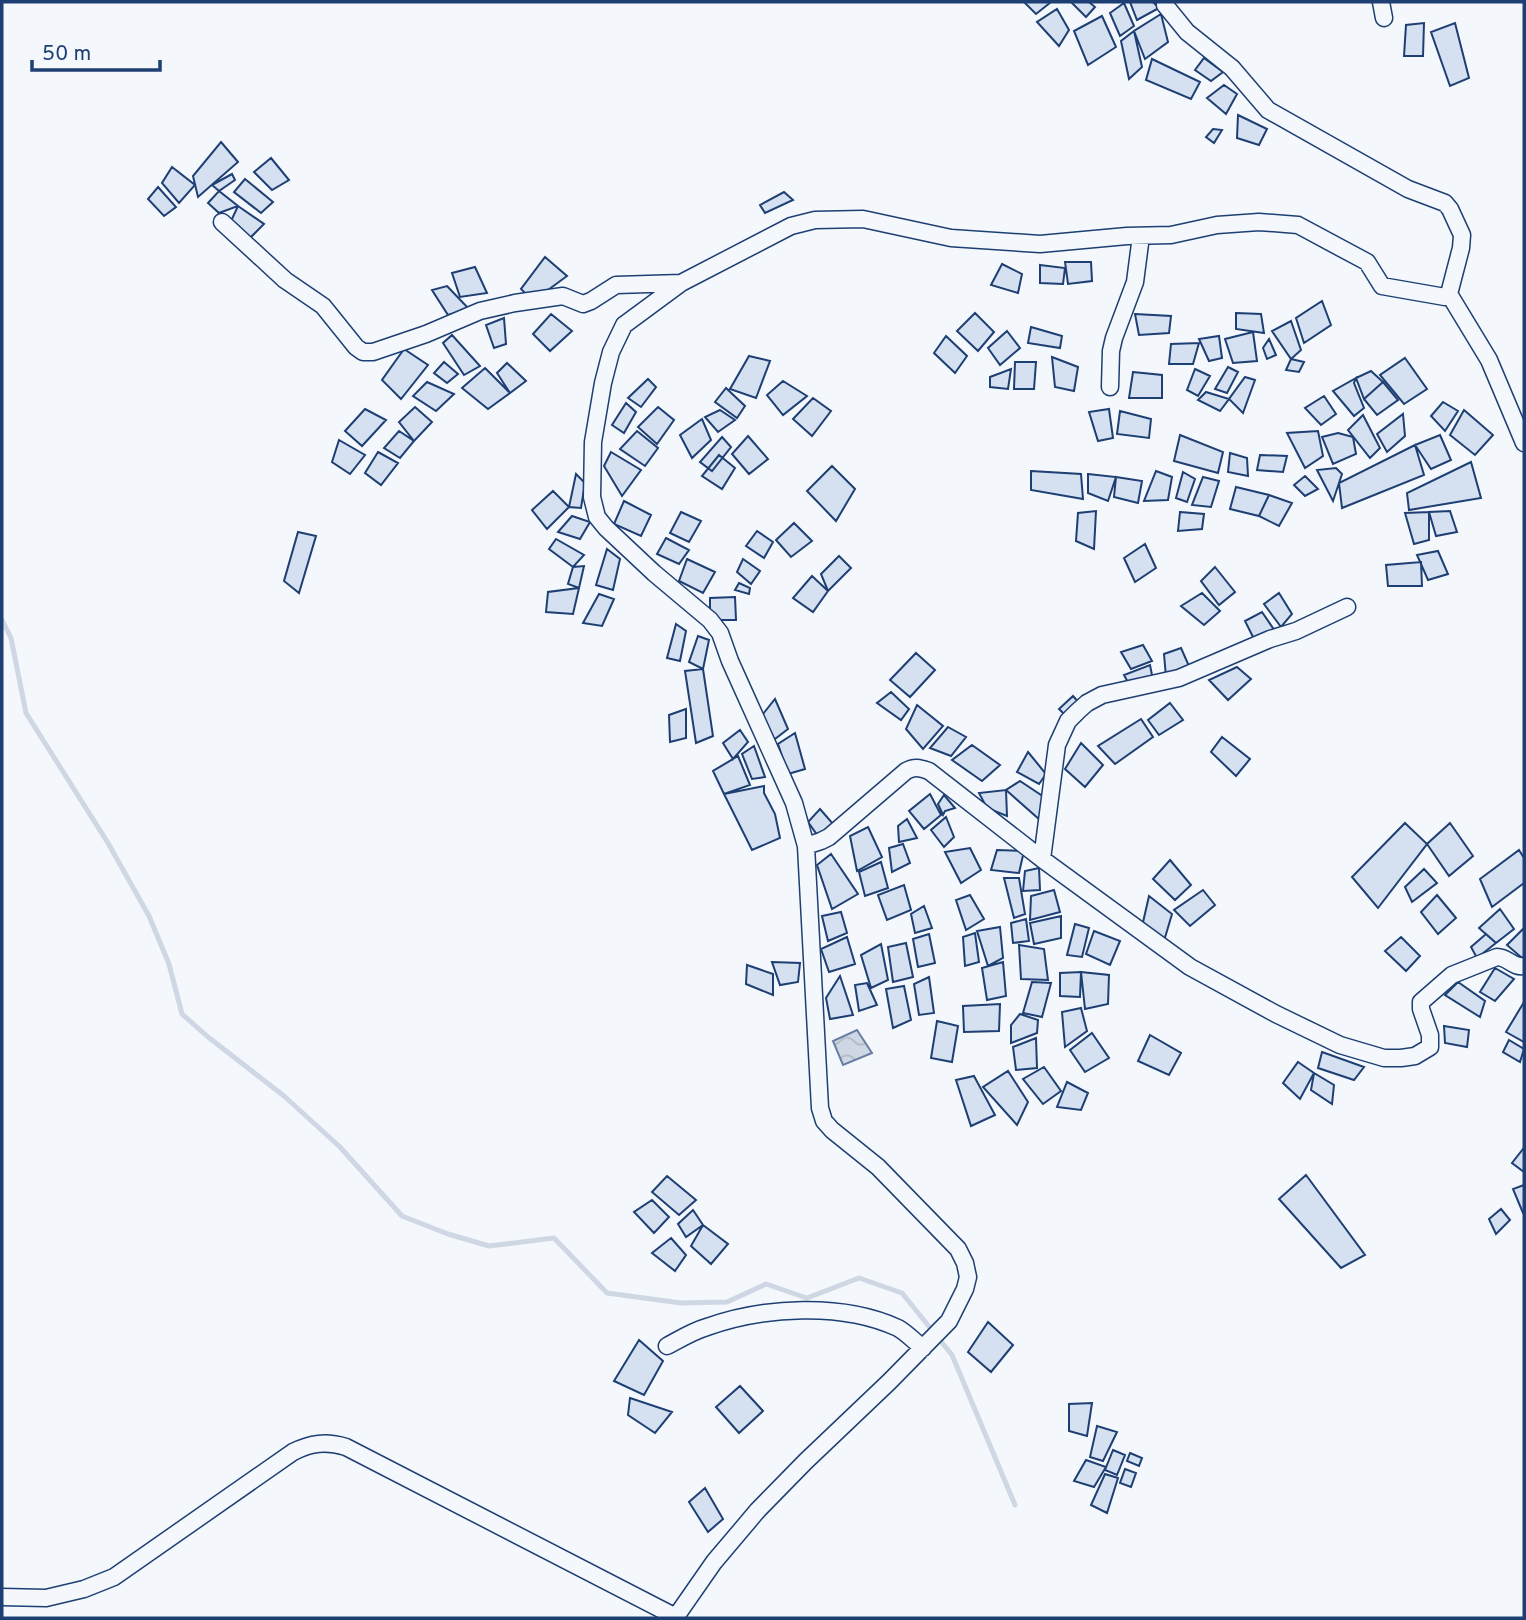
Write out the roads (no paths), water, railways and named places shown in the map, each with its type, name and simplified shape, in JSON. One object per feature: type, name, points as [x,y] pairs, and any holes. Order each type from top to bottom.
[{"type":"street","points":[[1165,2],[1187,32],[1232,68],[1268,110],[1408,188],[1445,203],[1450,209],[1462,234],[1462,240],[1449,294],[1489,360],[1524,443]]},
{"type":"street","points":[[1381,2],[1384,18]]},
{"type":"street","points":[[2,1597],[46,1598],[84,1589],[114,1577],[293,1452],[307,1445],[333,1443],[346,1447],[676,1618],[714,1562],[758,1510],[929,1343],[949,1321],[965,1289],[968,1277],[958,1249],[878,1167],[824,1121],[820,1108],[806,846],[794,803],[720,633],[710,620],[654,573],[597,517],[592,498],[593,442],[611,352],[624,325],[681,283],[791,226],[815,219],[863,219],[951,238],[1040,244],[1171,235],[1217,225],[1259,222],[1298,225],[1367,262],[1382,286],[1445,297],[1449,294]]},
{"type":"street","points":[[222,222],[285,281],[323,306],[363,352],[373,352],[426,334],[480,311],[515,303],[563,296],[583,304],[616,285],[681,283]]},
{"type":"street","points":[[1110,387],[1111,351],[1135,282],[1141,236]]},
{"type":"street","points":[[1042,859],[1057,745],[1068,721],[1087,703],[1102,695],[1179,678],[1270,639],[1303,629],[1347,607]]},
{"type":"street","points":[[806,846],[829,837],[906,771],[913,767],[929,771],[1042,859],[1190,967],[1318,1035],[1340,1045],[1384,1058],[1415,1056],[1430,1047],[1430,1035],[1421,1002],[1452,975],[1497,957],[1504,958],[1515,966],[1524,967]]},
{"type":"street","points":[[667,1346],[704,1327],[741,1317],[786,1310],[828,1311],[872,1319],[929,1343]]},
{"type":"water","points":[[857,1030],[872,1053],[843,1065],[833,1041]]},
{"type":"waterway","points":[[2,620],[11,638],[26,713],[108,843],[149,916],[169,964],[182,1014],[284,1096],[340,1147],[402,1216],[489,1246],[554,1238],[607,1293],[681,1303],[727,1302],[766,1284],[807,1298],[859,1278],[902,1293],[952,1355],[1015,1505]]}]
